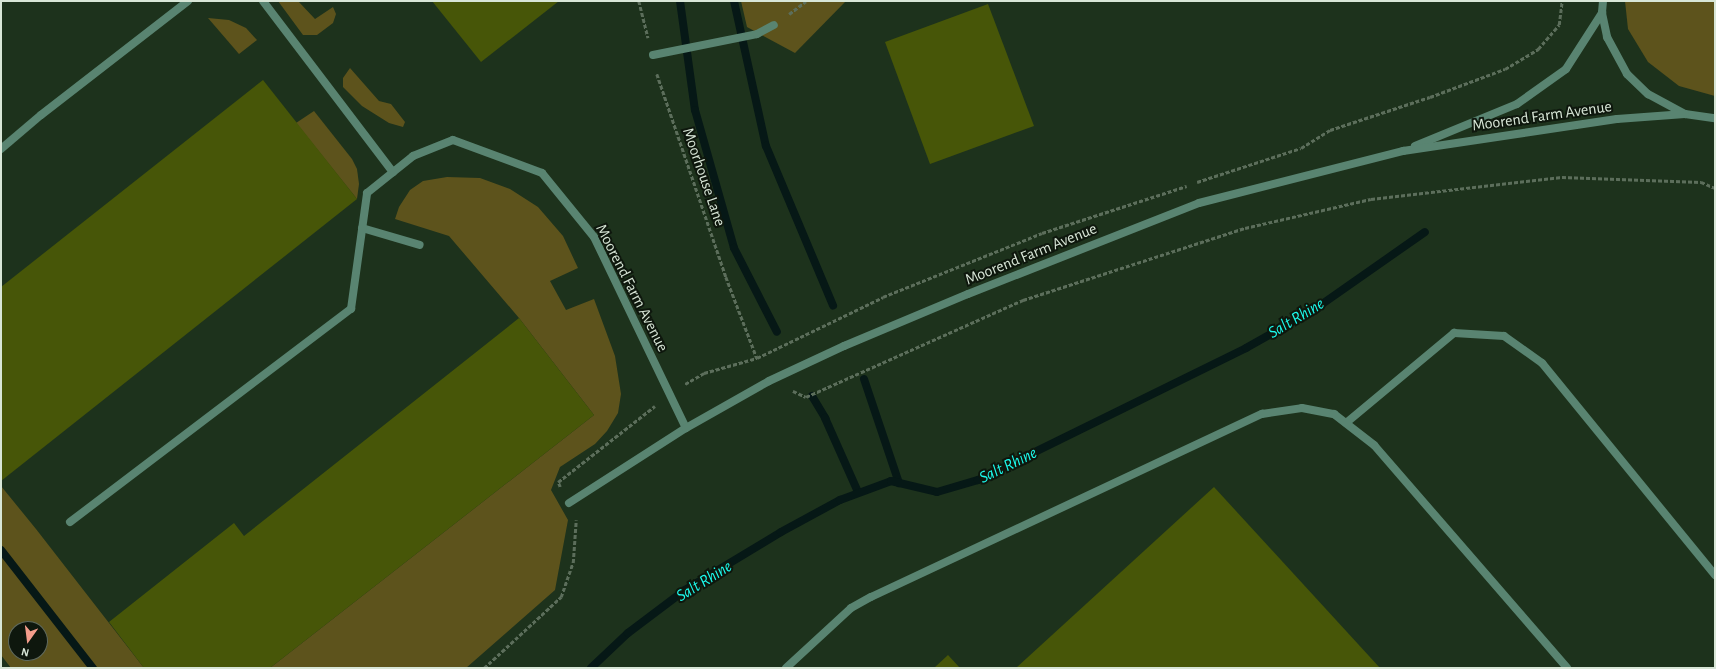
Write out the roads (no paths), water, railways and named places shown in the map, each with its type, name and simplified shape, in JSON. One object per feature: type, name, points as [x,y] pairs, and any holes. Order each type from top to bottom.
[{"type":"street","points":[[1,150],[41,115],[188,1]]},
{"type":"street","points":[[262,1],[394,172]]},
{"type":"street","points":[[1603,1],[1602,13],[1607,37],[1628,74],[1648,94],[1685,114],[1715,118]]},
{"type":"street","name":"Moorend Farm Avenue","points":[[1403,151],[1517,104],[1566,69],[1602,13]]},
{"type":"street","points":[[653,55],[665,54],[757,34],[774,25]]},
{"type":"street","name":"Moorend Farm Avenue","points":[[569,503],[686,428],[769,381],[844,346],[968,294],[1199,203],[1403,151],[1617,119],[1685,114]]},
{"type":"street","name":"Moorend Farm Avenue","points":[[362,228],[368,193],[413,156],[453,140],[542,173],[594,237],[686,428]]},
{"type":"street","points":[[70,522],[351,309],[362,228],[420,245]]},
{"type":"street","points":[[1346,423],[1454,333],[1504,336],[1542,363],[1715,575]]},
{"type":"street","points":[[786,668],[851,608],[871,597],[1262,414],[1302,408],[1334,414],[1374,445],[1567,668]]},
{"type":"waterway","points":[[680,1],[695,110],[734,248],[777,332]]},
{"type":"waterway","points":[[734,1],[766,146],[833,305]]},
{"type":"waterway","name":"Salt Rhine","points":[[591,668],[628,633],[685,590],[781,532],[840,500],[891,481],[937,492],[978,480],[1246,348],[1315,309],[1425,232]]},
{"type":"waterway","points":[[864,379],[899,483]]},
{"type":"waterway","points":[[812,396],[825,418],[858,492]]},
{"type":"waterway","points":[[1,550],[93,668]]}]
